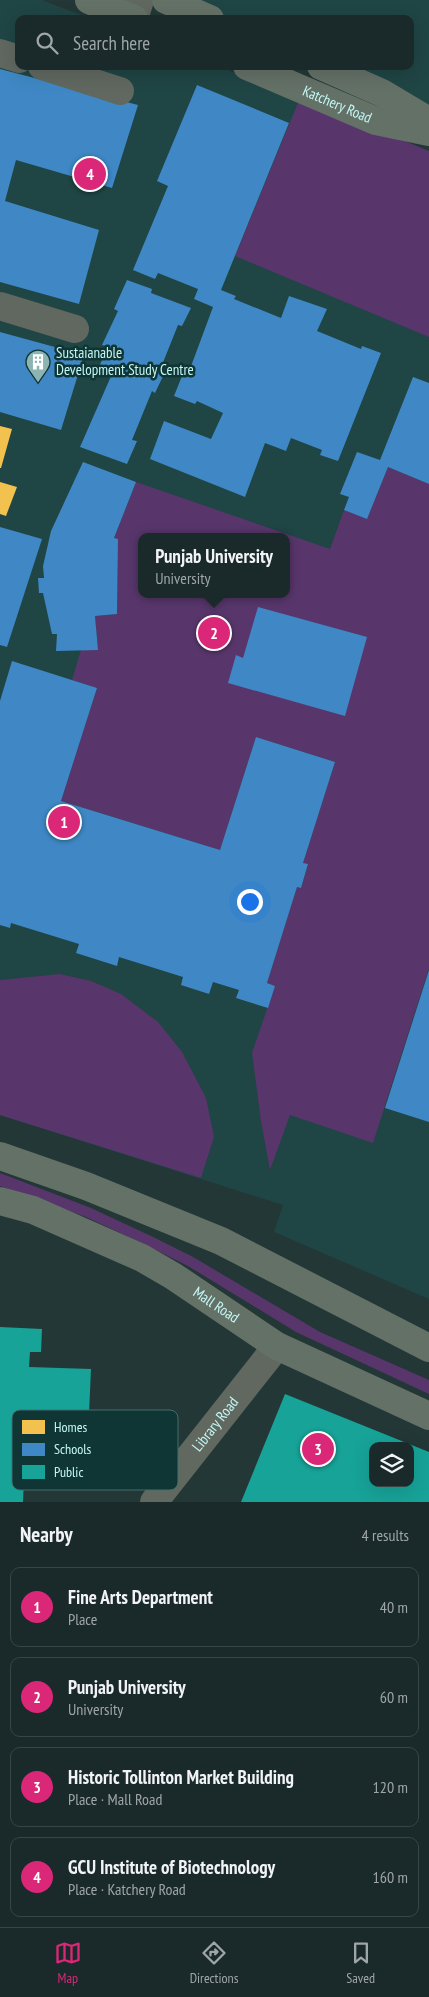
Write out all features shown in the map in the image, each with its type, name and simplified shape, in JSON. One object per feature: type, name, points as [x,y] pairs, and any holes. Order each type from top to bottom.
[{"type":"main road","points":[[89,0],[125,15]]},
{"type":"main road","points":[[166,0],[201,15]]},
{"type":"main road","name":"Katchery Road","points":[[256,70],[376,121],[429,132]]},
{"type":"main road","points":[[329,70],[382,93],[429,120]]},
{"type":"main road","points":[[0,1156],[86,1186],[222,1241],[429,1348]]},
{"type":"main road","name":"Mall Road","points":[[0,1201],[33,1210],[142,1258],[173,1276],[276,1346],[429,1416]]},
{"type":"street","points":[[135,15],[140,0]]},
{"type":"street","points":[[0,53],[15,58]]},
{"type":"street","points":[[54,70],[120,91]]},
{"type":"street","points":[[0,306],[75,329]]},
{"type":"street","name":"Library Road","points":[[178,1471],[276,1346]]},
{"type":"street","name":"Library Road","points":[[154,1502],[163,1490]]},
{"type":"shaded area","points":[[0,0],[42,0],[81,15],[15,15],[15,70],[227,70],[429,151],[429,1299],[274,1232],[283,1205],[0,1115]]},
{"type":"shaded area","points":[[182,0],[429,0],[429,105],[347,70],[414,70],[414,15],[217,15]]},
{"type":"shaded area","points":[[300,98],[429,151],[429,337],[235,256]]},
{"type":"shaded area","points":[[388,467],[429,484],[429,968],[373,1143],[290,1115],[270,1170],[252,1053],[275,986],[267,983],[297,887],[301,888],[308,865],[303,863],[335,762],[256,737],[220,850],[61,801],[97,688],[72,680],[81,650],[98,649],[95,616],[117,614],[118,539],[114,538],[136,482],[284,533],[138,533],[138,598],[290,598],[290,535],[330,549],[344,510],[367,518]]},
{"type":"shaded area","points":[[60,974],[91,981],[121,994],[158,1022],[182,1052],[206,1098],[214,1137],[201,1178],[0,1115],[0,980]]},
{"type":"shaded area","points":[[0,1173],[91,1208],[193,1257],[320,1332],[429,1380],[429,1394],[296,1332],[188,1266],[146,1245],[86,1217],[0,1186]]},
{"type":"building: Homes","points":[[0,426],[12,429],[1,468],[0,468]]},
{"type":"building: Homes","points":[[0,482],[17,487],[6,516],[0,514]]},
{"type":"building: Schools","points":[[0,69],[138,105],[112,188],[16,160],[5,201],[99,230],[79,304],[0,282]]},
{"type":"building: Schools","points":[[197,85],[289,123],[221,290],[236,296],[234,299],[281,318],[289,296],[327,309],[317,331],[361,349],[362,346],[381,353],[338,461],[320,455],[322,450],[291,438],[286,451],[265,443],[245,497],[150,459],[164,421],[211,439],[223,413],[197,401],[195,404],[174,396],[182,376],[187,377],[213,307],[194,299],[198,289],[158,273],[155,279],[133,270],[168,186],[157,181]]},
{"type":"building: Schools","points":[[127,280],[152,289],[151,293],[191,308],[182,326],[178,325],[160,370],[165,372],[155,393],[152,391],[132,440],[137,441],[127,464],[80,447],[112,374],[98,368],[109,347],[102,345],[118,311],[114,309]]},
{"type":"building: Schools","name":"Sustaianable Development Study Centre","points":[[0,332],[84,355],[61,430],[0,412]]},
{"type":"building: Schools","points":[[413,377],[429,383],[429,484],[388,467],[367,519],[344,510],[349,497],[340,494],[357,452],[380,460]]},
{"type":"building: Schools","points":[[83,462],[136,482],[114,538],[118,539],[117,614],[95,616],[98,650],[56,651],[57,634],[52,634],[43,593],[39,593],[38,578],[44,578],[43,566],[51,531]]},
{"type":"building: Schools","points":[[0,527],[42,539],[7,647],[0,645]]},
{"type":"building: Schools","points":[[258,607],[367,637],[345,716],[228,683],[236,655],[243,658]]},
{"type":"building: Schools","points":[[12,661],[97,688],[61,801],[220,850],[256,737],[335,762],[303,863],[308,864],[301,888],[297,887],[267,983],[275,986],[268,1008],[236,998],[239,990],[213,982],[209,994],[181,985],[183,977],[119,957],[117,966],[76,953],[79,944],[11,923],[10,928],[0,925],[0,701]]},
{"type":"building: Schools","points":[[429,970],[429,1122],[385,1108]]},
{"type":"building: Public","points":[[0,1327],[42,1329],[41,1352],[30,1352],[29,1367],[91,1369],[89,1410],[12,1410],[12,1490],[24,1490],[23,1502],[0,1502]]},
{"type":"building: Public","points":[[285,1394],[404,1442],[369,1442],[369,1487],[414,1487],[414,1446],[429,1452],[429,1502],[241,1502]]},
{"type":"place","name":"GCU Institute of Biotechnology","points":[[90,174]]},
{"type":"place","name":"Sustaianable Development Study Centre","points":[[38,383]]},
{"type":"place","name":"Punjab University","points":[[214,633]]},
{"type":"place","name":"Fine Arts Department","points":[[64,822]]},
{"type":"place","name":"Historic Tollinton Market Building","points":[[318,1449]]}]
